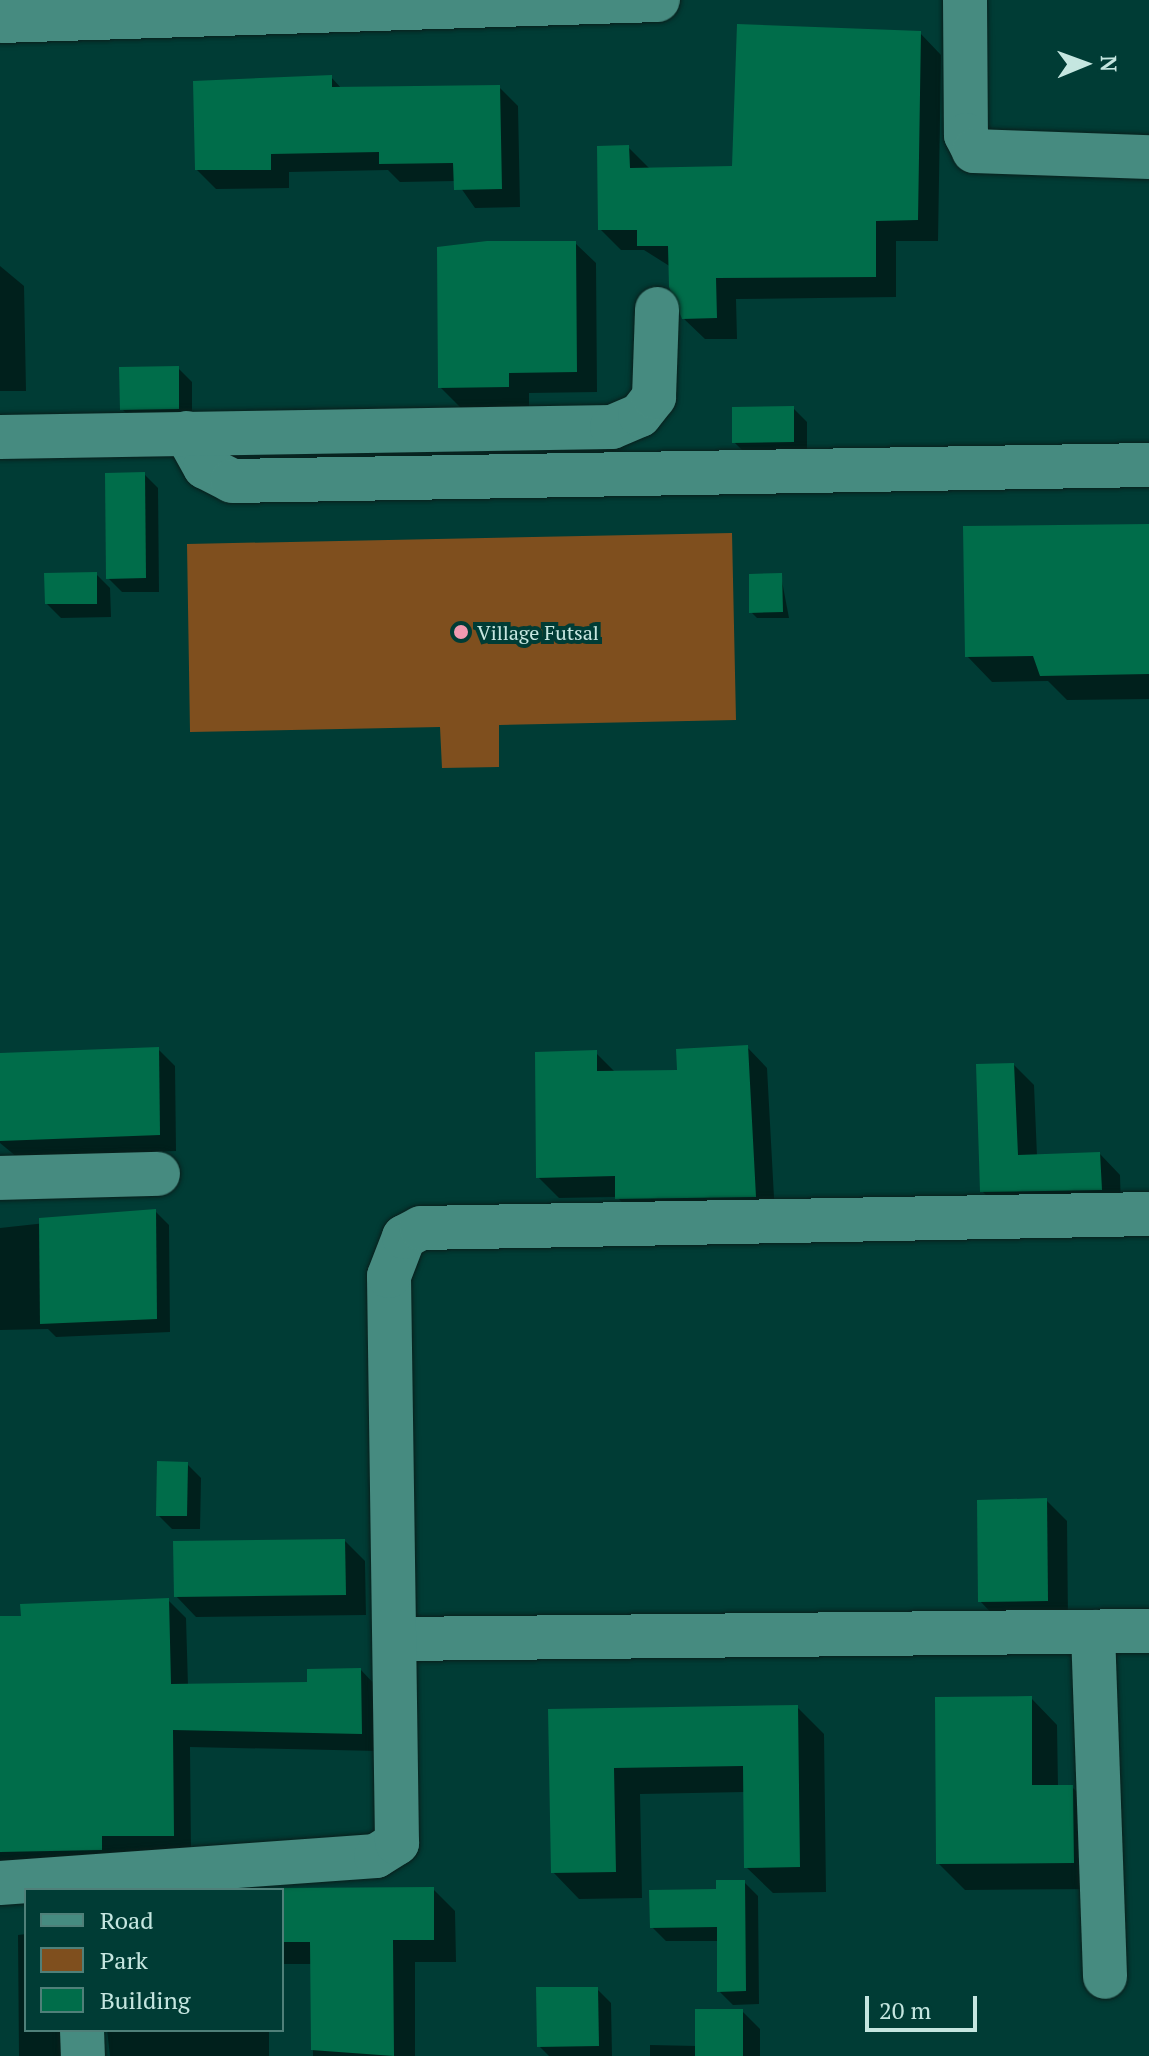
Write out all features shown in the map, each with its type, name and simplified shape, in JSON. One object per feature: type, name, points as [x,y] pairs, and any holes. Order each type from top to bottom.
[{"type":"street","points":[[0,21],[658,0]]},
{"type":"street","points":[[965,0],[966,135],[974,151],[1149,157]]},
{"type":"street","points":[[0,437],[612,427],[640,415],[654,397],[657,309]]},
{"type":"street","points":[[186,433],[205,467],[232,481],[1149,465]]},
{"type":"street","points":[[0,1178],[158,1174]]},
{"type":"street","points":[[0,1883],[76,1884],[390,1852],[397,1843],[397,1639],[389,1288],[404,1237],[421,1228],[1149,1214]]},
{"type":"street","points":[[397,1639],[1149,1631]]},
{"type":"street","points":[[1093,1632],[1105,1977]]},
{"type":"street","points":[[82,2032],[83,2056]]},
{"type":"green space","name":"Village Futsal","points":[[732,533],[736,720],[499,725],[499,767],[442,768],[440,727],[190,732],[187,544]]},
{"type":"building","points":[[737,24],[921,31],[918,220],[876,221],[876,277],[716,278],[717,318],[682,319],[669,287],[668,246],[637,246],[637,230],[598,230],[597,146],[629,145],[630,168],[732,166]]},
{"type":"building","points":[[332,75],[332,87],[500,85],[502,189],[454,190],[453,163],[379,164],[379,152],[271,154],[271,170],[195,170],[193,81]]},
{"type":"building","points":[[487,241],[576,241],[577,372],[509,373],[509,387],[438,388],[437,247]]},
{"type":"building","points":[[179,366],[179,409],[120,410],[119,367]]},
{"type":"building","points":[[794,406],[794,442],[732,443],[732,407]]},
{"type":"building","points":[[145,472],[146,578],[106,579],[105,473]]},
{"type":"building","points":[[1149,524],[1149,674],[1040,676],[1033,656],[965,657],[963,526]]},
{"type":"building","points":[[97,572],[97,604],[45,604],[44,573]]},
{"type":"building","points":[[782,573],[783,612],[749,613],[749,574]]},
{"type":"building","points":[[748,1045],[756,1197],[615,1199],[615,1176],[536,1178],[535,1052],[597,1050],[597,1071],[677,1070],[676,1049]]},
{"type":"building","points":[[159,1047],[160,1135],[0,1141],[0,1053]]},
{"type":"building","points":[[1014,1063],[1018,1155],[1100,1152],[1102,1190],[980,1192],[976,1064]]},
{"type":"building","points":[[156,1209],[157,1319],[40,1324],[39,1218]]},
{"type":"building","points":[[157,1461],[188,1462],[187,1516],[156,1516]]},
{"type":"building","points":[[1047,1498],[1048,1601],[978,1602],[977,1500]]},
{"type":"building","points":[[345,1539],[346,1595],[174,1597],[173,1541]]},
{"type":"building","points":[[169,1598],[171,1684],[307,1682],[307,1669],[361,1668],[362,1734],[173,1730],[174,1836],[102,1836],[102,1850],[0,1852],[0,1616],[21,1616],[20,1604]]},
{"type":"building","points":[[1032,1696],[1032,1785],[1073,1785],[1074,1863],[936,1864],[935,1697]]},
{"type":"building","points":[[798,1705],[800,1867],[744,1868],[743,1766],[614,1768],[616,1872],[551,1873],[548,1709]]},
{"type":"building","points":[[716,1880],[745,1880],[746,1991],[717,1992],[717,1927],[650,1928],[649,1890],[716,1889]]},
{"type":"building","points":[[434,1887],[434,1940],[393,1940],[394,2056],[311,2050],[310,1942],[284,1942],[282,1888]]},
{"type":"building","points":[[536,1987],[598,1987],[599,2046],[537,2047]]},
{"type":"building","points":[[695,2009],[743,2009],[743,2056],[695,2056]]},
{"type":"place","name":"Village Futsal","points":[[461,632]]}]
